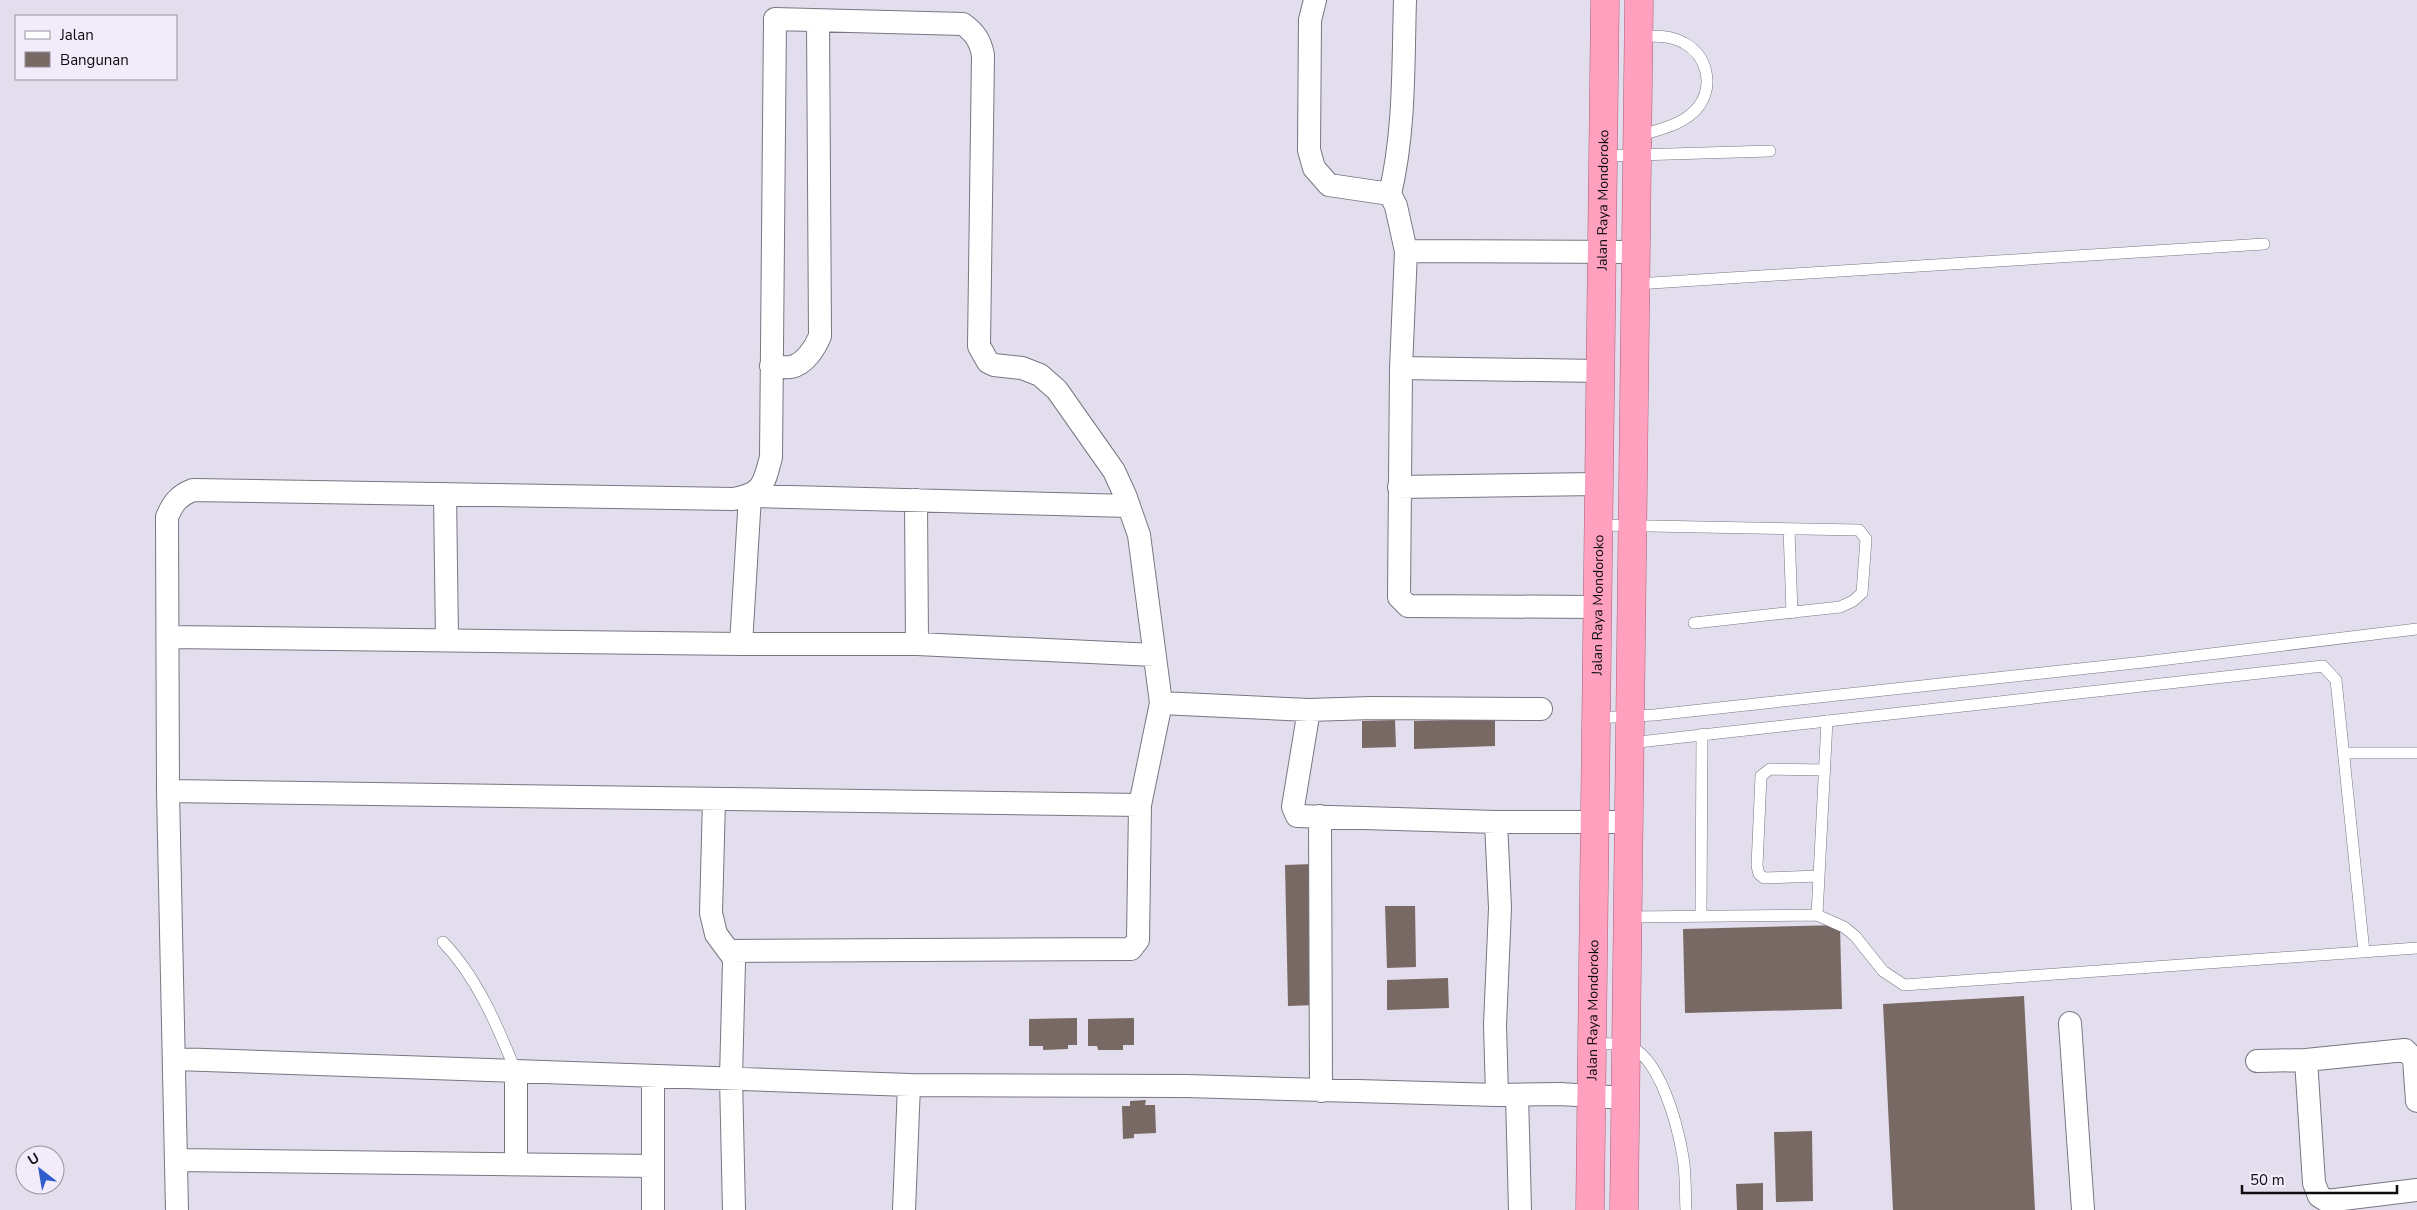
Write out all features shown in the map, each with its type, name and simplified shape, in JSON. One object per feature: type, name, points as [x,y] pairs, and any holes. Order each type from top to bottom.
[{"type":"highway","name":"Jalan Raya Mondoroko","points":[[1590,1210],[1605,0]]},
{"type":"highway","points":[[1624,1210],[1639,0]]},
{"type":"highway","points":[[1596,620],[1631,634]]},
{"type":"street","points":[[1315,0],[1310,29],[1309,150],[1314,168],[1329,185],[1390,194]]},
{"type":"street","points":[[1405,0],[1397,165],[1390,194],[1396,206],[1406,251],[1401,368],[1399,597],[1408,606],[1596,620]]},
{"type":"street","points":[[729,951],[1131,949],[1138,940],[1140,805],[1160,703],[1139,535],[1114,471],[1057,390],[1040,375],[1022,368],[994,365],[988,362],[979,346],[983,55],[981,44],[974,32],[963,24],[818,21],[776,10],[771,457],[764,482],[750,496],[741,644]]},
{"type":"street","points":[[771,366],[792,367],[801,362],[816,347],[820,336],[818,21]]},
{"type":"street","points":[[1406,251],[1636,252]]},
{"type":"street","points":[[1401,368],[1600,371]]},
{"type":"street","points":[[1399,487],[1598,484]]},
{"type":"street","points":[[177,1210],[176,1059],[168,791],[167,517],[180,495],[192,490],[733,499],[750,496],[1129,506]]},
{"type":"street","points":[[445,494],[447,640]]},
{"type":"street","points":[[916,500],[917,644]]},
{"type":"street","points":[[168,637],[741,644],[917,644],[1154,655]]},
{"type":"street","points":[[1160,703],[1298,710],[1372,708],[1541,709]]},
{"type":"street","points":[[1298,710],[1293,807],[1298,816],[1496,822],[1629,822]]},
{"type":"street","points":[[168,791],[1140,805]]},
{"type":"street","points":[[714,800],[711,913],[716,934],[729,951],[734,962],[731,1078],[734,1210]]},
{"type":"street","points":[[1320,816],[1321,1091]]},
{"type":"street","points":[[1496,822],[1500,908],[1495,1026],[1507,1095],[1520,1210]]},
{"type":"street","points":[[2070,1023],[2083,1210]]},
{"type":"street","points":[[2256,1061],[2306,1060],[2404,1050],[2414,1059],[2417,1101]]},
{"type":"street","points":[[176,1059],[909,1085],[1186,1086],[1507,1095],[1560,1094],[1626,1098]]},
{"type":"street","points":[[2306,1060],[2314,1183],[2319,1196],[2327,1201],[2417,1190]]},
{"type":"street","points":[[516,1072],[516,1164]]},
{"type":"street","points":[[653,1076],[653,1210]]},
{"type":"street","points":[[904,1210],[909,1085]]},
{"type":"street","points":[[177,1160],[653,1166]]},
{"type":"lane","points":[[1604,156],[1637,145],[1679,123],[1699,106],[1707,89],[1707,73],[1697,52],[1684,43],[1664,36],[1639,36]]},
{"type":"lane","points":[[1637,145],[1770,151]]},
{"type":"lane","points":[[1636,284],[2264,244]]},
{"type":"lane","points":[[1597,525],[1859,530],[1866,539],[1862,593],[1853,602],[1840,607],[1694,623]]},
{"type":"lane","points":[[1789,529],[1792,613]]},
{"type":"lane","points":[[1630,730],[2144,662],[2417,629]]},
{"type":"lane","points":[[1596,718],[1630,730],[1702,734],[1827,722],[2323,666],[2336,680],[2364,952]]},
{"type":"lane","points":[[1817,915],[1827,722]]},
{"type":"lane","points":[[1701,915],[1702,734]]},
{"type":"lane","points":[[2343,753],[2417,753]]},
{"type":"lane","points":[[1819,876],[1764,878],[1759,874],[1757,866],[1761,776],[1770,769],[1825,770]]},
{"type":"lane","points":[[1628,917],[1817,915],[1844,926],[1855,936],[1882,971],[1904,985],[2417,948]]},
{"type":"lane","points":[[443,942],[460,960],[477,990],[506,1046],[516,1072]]},
{"type":"lane","points":[[1592,1044],[1626,1045],[1644,1057],[1668,1097],[1684,1158],[1686,1210]]},
{"type":"building","points":[[1495,719],[1495,746],[1414,749],[1414,721]]},
{"type":"building","points":[[1395,720],[1396,747],[1362,748],[1362,721]]},
{"type":"building","points":[[1313,864],[1316,1005],[1288,1006],[1285,865]]},
{"type":"building","points":[[1385,906],[1415,906],[1416,967],[1387,968]]},
{"type":"building","points":[[1840,925],[1842,1009],[1685,1013],[1683,929]]},
{"type":"building","points":[[1448,978],[1449,1008],[1387,1010],[1387,980]]},
{"type":"building","points":[[2024,996],[2035,1210],[1893,1210],[1883,1004]]},
{"type":"building","points":[[1077,1018],[1077,1045],[1068,1045],[1068,1049],[1043,1050],[1043,1046],[1029,1046],[1029,1019]]},
{"type":"building","points":[[1134,1018],[1134,1045],[1123,1045],[1123,1050],[1098,1050],[1097,1046],[1088,1046],[1088,1019]]},
{"type":"building","points":[[1146,1100],[1145,1105],[1155,1105],[1156,1133],[1134,1134],[1134,1138],[1123,1139],[1122,1106],[1130,1106],[1130,1101]]},
{"type":"building","points":[[1812,1131],[1813,1201],[1776,1202],[1774,1132]]},
{"type":"building","points":[[1763,1183],[1763,1210],[1737,1210],[1736,1184]]}]
